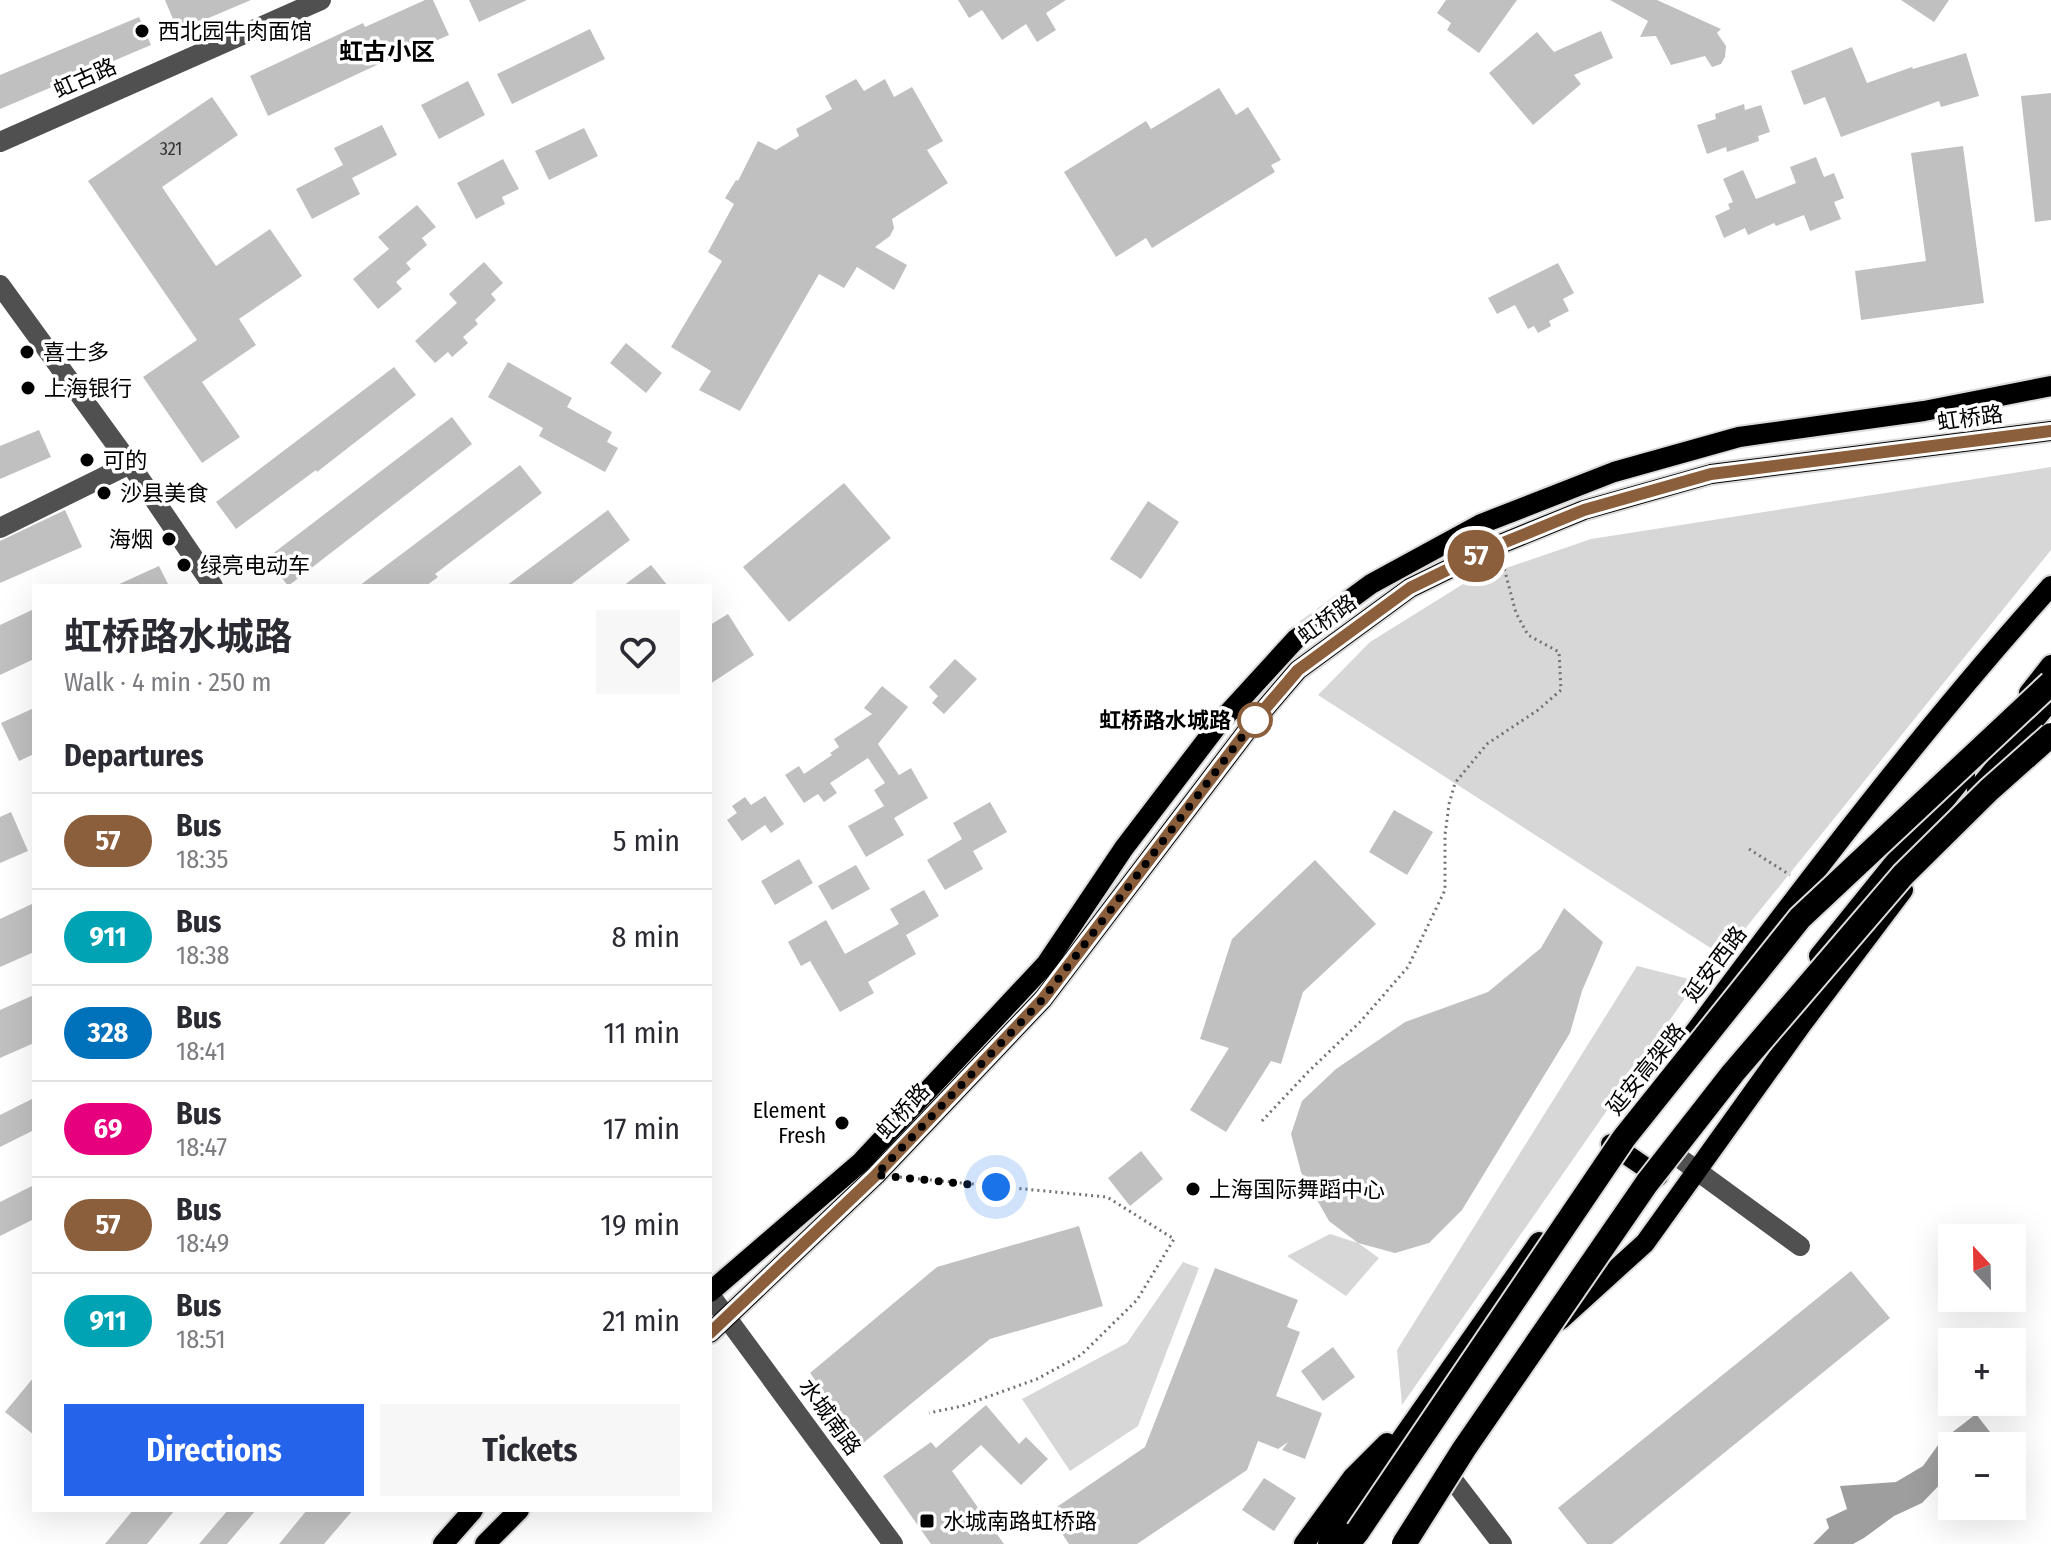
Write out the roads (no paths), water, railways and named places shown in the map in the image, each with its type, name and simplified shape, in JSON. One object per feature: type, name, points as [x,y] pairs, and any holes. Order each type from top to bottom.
[{"type":"highway","name":"延安高架路","points":[[1352,1540],[1624,1138],[1800,918],[2051,683]]},
{"type":"highway","points":[[1404,1544],[1464,1449],[1647,1183],[1733,1073],[1903,875],[1954,823],[2051,735]]},
{"type":"main road","name":"虹桥路","points":[[712,1292],[861,1162],[1046,964],[1124,848],[1221,721],[1296,639],[1371,584],[1481,524],[1614,472],[1739,437],[1924,411],[2051,386]]},
{"type":"main road","name":"虹桥路","points":[[712,1331],[876,1175],[1043,999],[1256,719],[1298,670],[1410,588],[1498,545],[1584,510],[1711,474],[2051,431]]},
{"type":"main road","name":"延安西路","points":[[1328,1544],[1611,1144],[1806,886],[1970,678],[2051,586]]},
{"type":"main road","points":[[1404,1544],[1741,1059],[1843,925],[2051,665]]},
{"type":"main road","points":[[1560,1320],[1645,1243],[1969,799],[2051,700]]},
{"type":"main road","points":[[1611,1144],[1658,1176]]},
{"type":"main road","points":[[1304,1544],[1353,1477],[1429,1400]]},
{"type":"main road","points":[[1416,1544],[1450,1476]]},
{"type":"main road","points":[[443,1544],[471,1512]]},
{"type":"main road","points":[[485,1544],[517,1512]]},
{"type":"street","name":"虹古路","points":[[0,142],[321,0]]},
{"type":"street","points":[[0,285],[130,464],[212,584]]},
{"type":"street","points":[[0,528],[130,464]]},
{"type":"street","points":[[1674,1154],[1800,1246]]},
{"type":"street","name":"水城南路","points":[[712,1297],[893,1544]]},
{"type":"street","points":[[1450,1476],[1502,1544]]},
{"type":"place","name":"西北园牛肉面馆","points":[[142,31]]},
{"type":"place","name":"喜士多","points":[[27,352]]},
{"type":"place","name":"上海银行","points":[[28,388]]},
{"type":"place","name":"可的","points":[[87,460]]},
{"type":"place","name":"沙县美食","points":[[104,493]]},
{"type":"place","name":"海烟","points":[[169,539]]},
{"type":"place","name":"绿亮电动车","points":[[184,565]]},
{"type":"place","name":"虹桥路水城路","points":[[1255,720]]},
{"type":"place","name":"Element Fresh","points":[[842,1123]]},
{"type":"place","name":"上海国际舞蹈中心","points":[[1193,1189]]},
{"type":"place","name":"水城南路虹桥路","points":[[927,1521]]},
{"type":"district","name":"虹古小区","points":[[387,52]]}]
